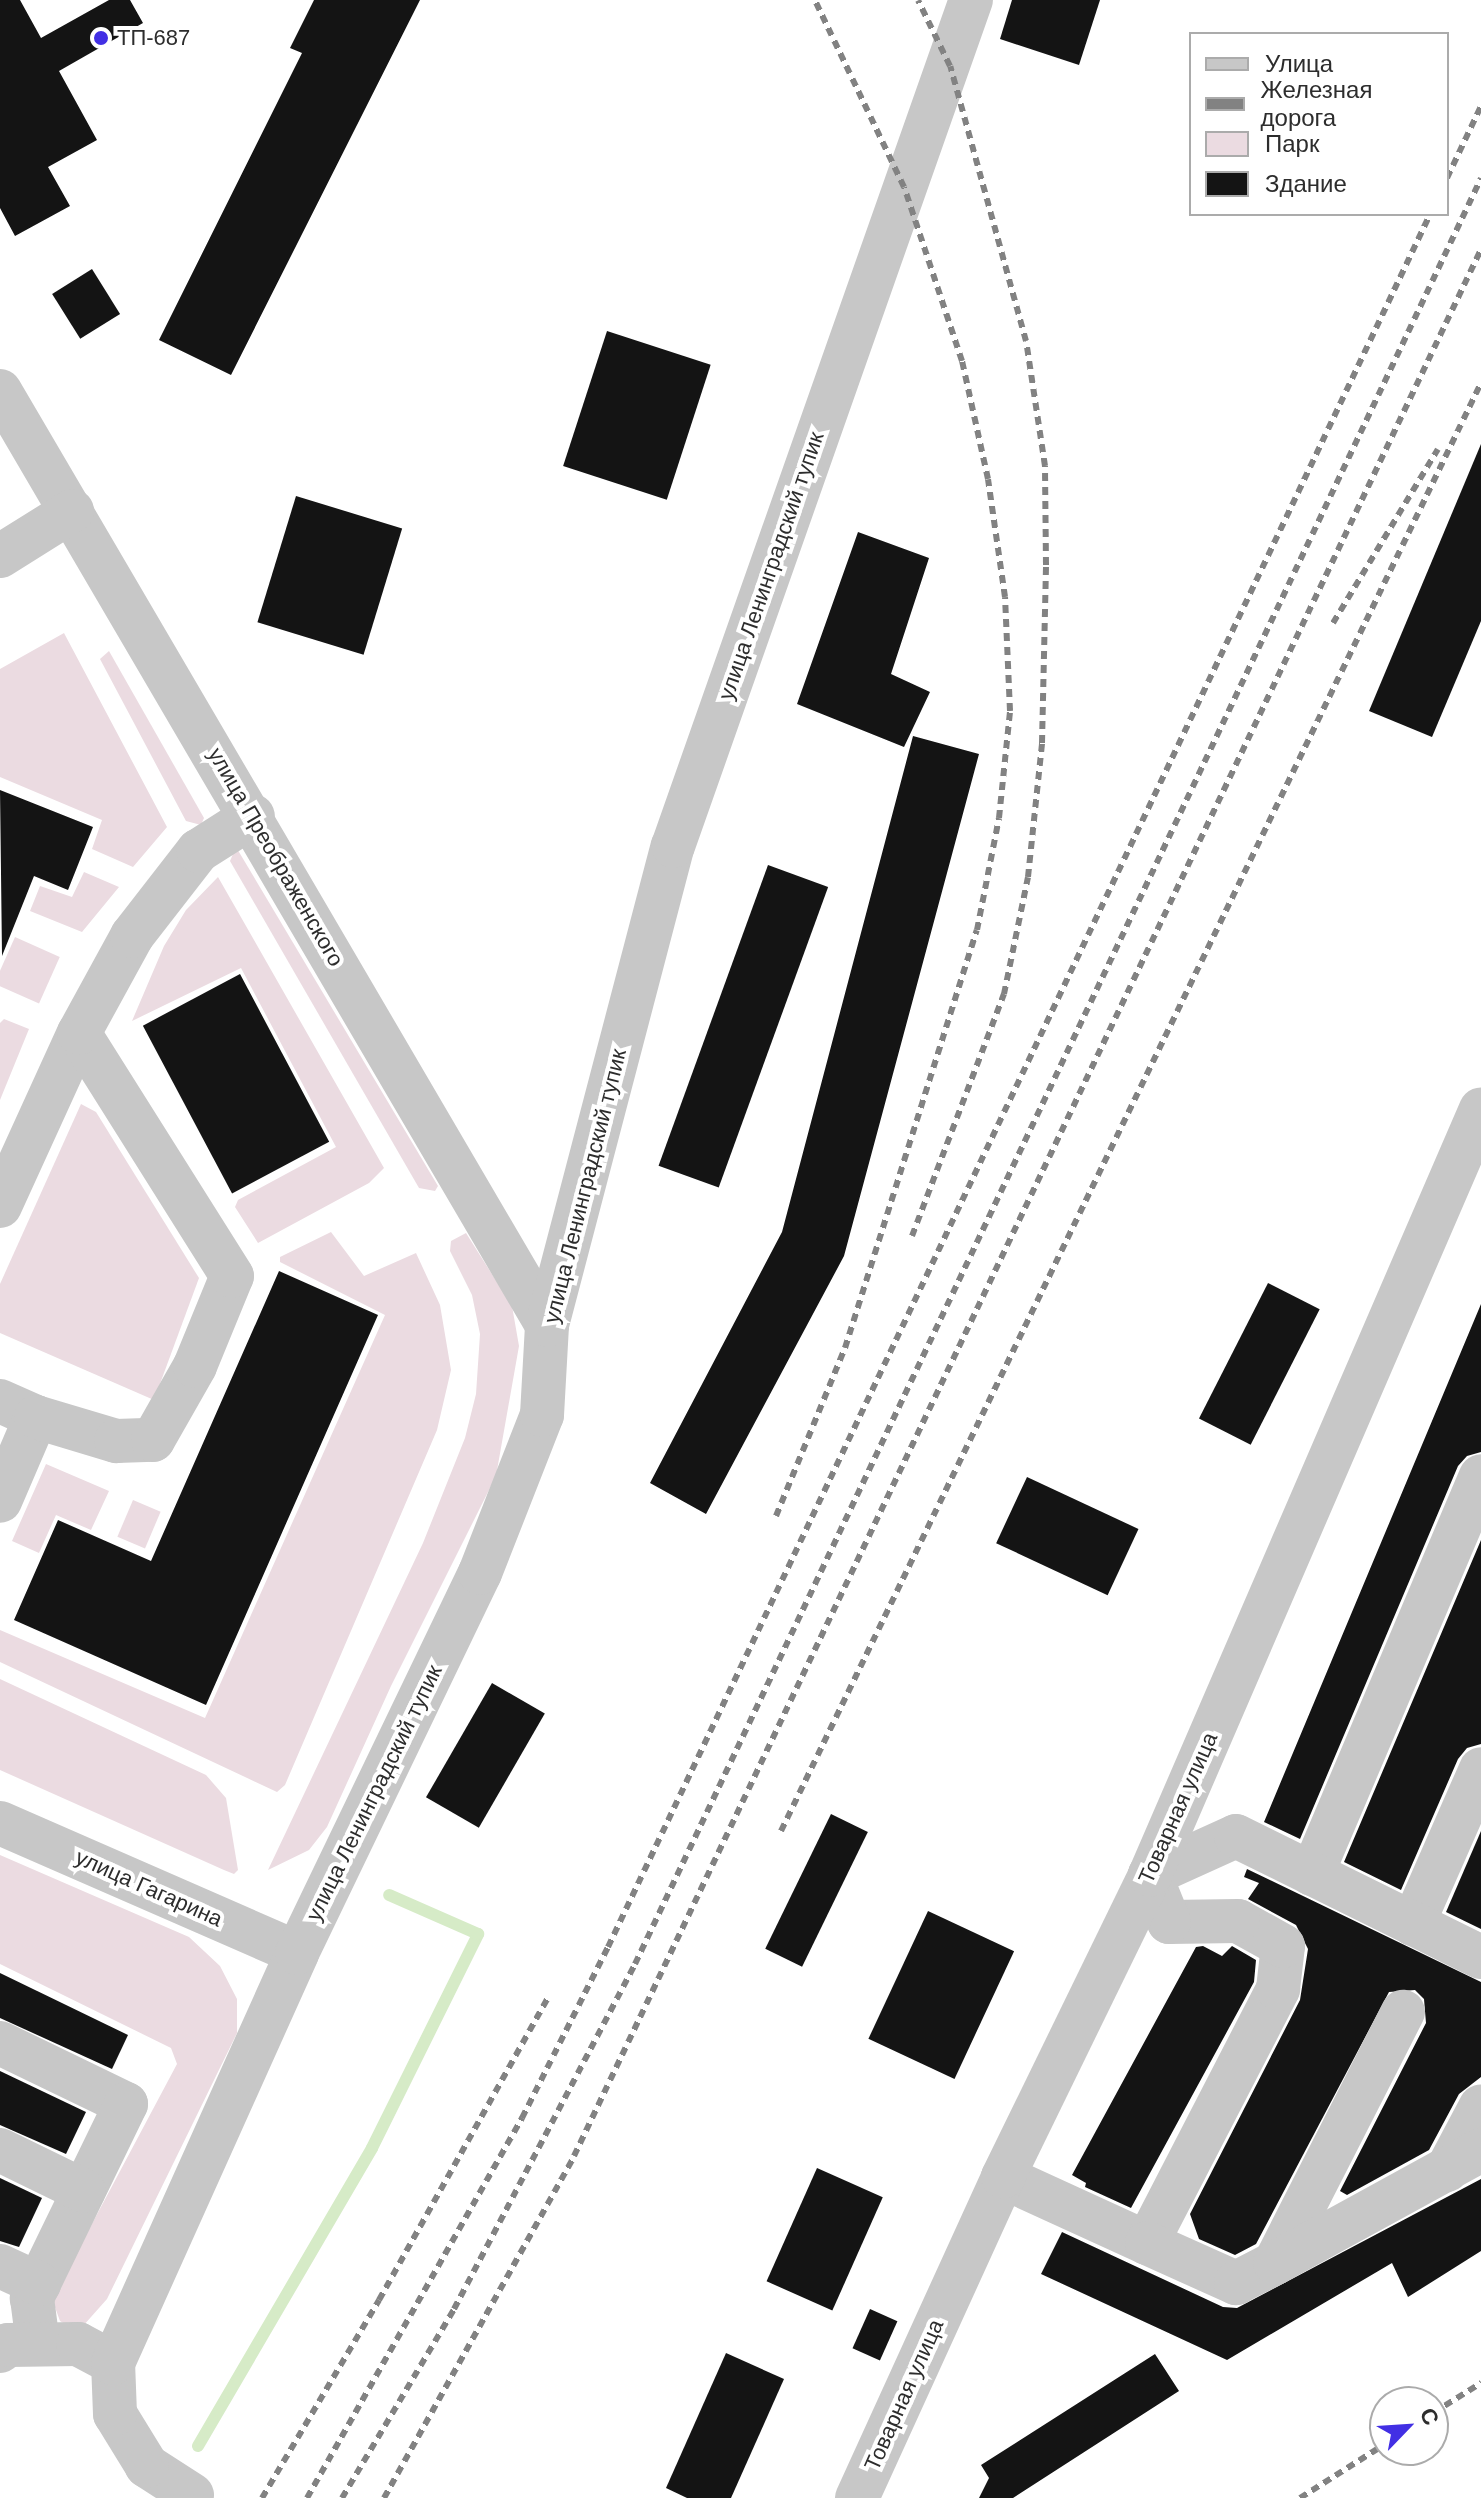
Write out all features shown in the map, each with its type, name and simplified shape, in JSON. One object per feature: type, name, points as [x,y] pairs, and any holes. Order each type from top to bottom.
[{"type":"street","name":"улица Ленинградский тупик","points":[[192,2495],[139,2482],[115,2414],[113,2363],[297,1953],[491,1544],[542,1415],[547,1325],[673,846],[971,0]]},
{"type":"street","name":"улица Преображенского","points":[[0,391],[253,816],[547,1325]]},
{"type":"street","points":[[0,556],[72,511]]},
{"type":"street","points":[[0,1206],[79,1033],[132,936],[198,851],[253,816]]},
{"type":"street","points":[[0,1501],[18,1409],[116,1441],[153,1440],[195,1366],[232,1276],[79,1033]]},
{"type":"street","name":"Товарная улица","points":[[857,2498],[1003,2177],[1150,1875],[1481,1109]]},
{"type":"street","points":[[1312,1874],[1481,1476]]},
{"type":"street","points":[[1413,1924],[1481,1769]]},
{"type":"street","name":"улица Гагарина","points":[[0,1823],[297,1953]]},
{"type":"street","points":[[1147,2243],[1278,1989],[1283,1946],[1238,1921],[1169,1922],[1150,1875],[1236,1836],[1481,1957]]},
{"type":"street","points":[[1275,2263],[1403,2012]]},
{"type":"street","points":[[0,2043],[126,2104],[84,2191],[19,2275],[32,2298],[19,2348],[78,2344],[113,2363]]},
{"type":"street","points":[[1003,2177],[1236,2283],[1464,2160],[1481,2106]]},
{"type":"street","points":[[0,2150],[84,2191]]},
{"type":"green space","points":[[64,633],[167,827],[133,867],[92,849],[102,820],[0,777],[0,669]]},
{"type":"green space","points":[[109,651],[204,818],[201,825],[186,821],[100,659]]},
{"type":"green space","points":[[236,847],[438,1186],[435,1191],[419,1188],[230,861]]},
{"type":"green space","points":[[84,872],[119,887],[82,932],[30,911],[40,886],[72,897]]},
{"type":"green space","points":[[218,877],[384,1168],[369,1183],[258,1243],[235,1207],[238,1200],[336,1147],[241,968],[132,1021],[164,946],[186,910]]},
{"type":"green space","points":[[15,937],[60,957],[39,1004],[0,986],[0,971]]},
{"type":"green space","points":[[4,1019],[29,1029],[0,1100],[0,1023]]},
{"type":"green space","points":[[81,1104],[96,1112],[199,1278],[154,1400],[0,1333],[0,1284]]},
{"type":"green space","points":[[331,1232],[364,1276],[416,1253],[440,1305],[451,1370],[437,1430],[285,1785],[277,1792],[0,1662],[0,1630],[205,1718],[385,1315],[280,1262],[280,1257]]},
{"type":"green space","points":[[466,1233],[512,1306],[519,1346],[496,1476],[391,1686],[327,1827],[309,1850],[268,1870],[423,1543],[465,1438],[476,1394],[480,1334],[472,1295],[450,1251],[451,1241]]},
{"type":"green space","points":[[46,1464],[109,1491],[91,1530],[56,1515],[39,1553],[12,1541]]},
{"type":"green space","points":[[133,1500],[161,1512],[145,1549],[117,1537]]},
{"type":"green space","points":[[0,1679],[206,1775],[226,1798],[238,1870],[234,1874],[224,1870],[0,1770]]},
{"type":"green space","points":[[0,1855],[189,1937],[220,1966],[237,1999],[237,2033],[107,2299],[83,2326],[72,2328],[60,2321],[52,2299],[177,2064],[171,2048],[0,1964]]},
{"type":"building","points":[[0,0],[20,0],[41,38],[109,0],[130,0],[143,23],[59,71],[97,140],[48,167],[70,206],[15,236],[0,208]]},
{"type":"building","points":[[314,0],[420,0],[231,375],[159,340],[302,53],[290,48]]},
{"type":"building","points":[[1012,0],[1100,0],[1079,65],[1000,39]]},
{"type":"building","points":[[92,269],[120,314],[80,339],[52,294]]},
{"type":"building","points":[[607,331],[711,365],[667,500],[563,466]]},
{"type":"building","points":[[1481,444],[1481,621],[1432,737],[1369,711]]},
{"type":"building","points":[[296,496],[402,528],[364,655],[257,622]]},
{"type":"building","points":[[858,532],[929,558],[891,674],[930,692],[904,747],[797,704]]},
{"type":"building","points":[[913,736],[979,754],[844,1256],[706,1514],[650,1483],[782,1232]]},
{"type":"building","points":[[0,790],[93,827],[68,890],[34,876],[2,956]]},
{"type":"building","points":[[768,865],[828,887],[719,1188],[659,1166]]},
{"type":"building","points":[[240,974],[329,1142],[232,1193],[143,1026]]},
{"type":"building","points":[[279,1271],[378,1315],[206,1705],[14,1620],[58,1520],[151,1561]]},
{"type":"building","points":[[1268,1283],[1320,1309],[1251,1445],[1199,1418]]},
{"type":"building","points":[[1481,1304],[1481,1452],[1467,1456],[1458,1466],[1300,1839],[1264,1822]]},
{"type":"building","points":[[1027,1477],[1138,1529],[1108,1595],[996,1543]]},
{"type":"building","points":[[1481,1540],[1481,1744],[1467,1748],[1458,1759],[1401,1890],[1344,1862]]},
{"type":"building","points":[[492,1683],[545,1714],[479,1828],[426,1797]]},
{"type":"building","points":[[831,1814],[868,1832],[802,1967],[765,1949]]},
{"type":"building","points":[[1481,1831],[1481,1929],[1446,1912]]},
{"type":"building","points":[[1247,1869],[1481,1982],[1481,2077],[1459,2094],[1429,2150],[1347,2195],[1340,2191],[1426,2023],[1424,1999],[1415,1990],[1389,1992],[1256,2244],[1235,2255],[1199,2239],[1190,2214],[1300,2000],[1308,1949],[1296,1925],[1248,1899],[1259,1883],[1244,1877]]},
{"type":"building","points":[[928,1911],[1014,1951],[955,2079],[868,2039]]},
{"type":"building","points":[[1203,1946],[1222,1956],[1232,1946],[1256,1960],[1254,1982],[1131,2208],[1085,2187],[1086,2183],[1072,2175],[1196,1947]]},
{"type":"building","points":[[0,1973],[128,2035],[112,2069],[0,2018]]},
{"type":"building","points":[[0,2071],[86,2112],[66,2154],[0,2125]]},
{"type":"building","points":[[817,2168],[883,2197],[832,2311],[767,2281]]},
{"type":"building","points":[[0,2178],[42,2198],[19,2247],[0,2241]]},
{"type":"building","points":[[1481,2179],[1481,2251],[1408,2297],[1392,2263],[1227,2360],[1041,2274],[1062,2232],[1223,2307],[1237,2308]]},
{"type":"building","points":[[870,2309],[897,2321],[880,2360],[853,2348]]},
{"type":"building","points":[[726,2353],[784,2379],[731,2498],[687,2498],[666,2488]]},
{"type":"building","points":[[1155,2354],[1179,2391],[1013,2498],[979,2498],[989,2478],[981,2465]]},
{"type":"waterway","points":[[198,2446],[372,2148],[478,1934],[389,1895]]},
{"type":"railway","points":[[776,1516],[845,1348],[977,930],[999,818],[1010,711],[1005,597],[988,479],[962,361],[904,187],[815,0]]},
{"type":"railway","points":[[912,1236],[1004,994],[1028,877],[1042,743],[1046,565],[1045,466],[1026,341],[950,66],[918,0]]},
{"type":"railway","points":[[1449,174],[1481,106]]},
{"type":"railway","points":[[342,2498],[454,2309],[635,1964],[1481,178]]},
{"type":"railway","points":[[307,2498],[522,2118],[608,1947],[1429,216]]},
{"type":"railway","points":[[384,2498],[574,2156],[1481,249]]},
{"type":"railway","points":[[781,1831],[1481,383]]},
{"type":"railway","points":[[1333,623],[1438,449]]},
{"type":"railway","points":[[262,2498],[379,2300],[549,1996]]},
{"type":"railway","points":[[1449,2403],[1481,2383]]},
{"type":"railway","points":[[1300,2498],[1369,2454]]},
{"type":"place","name":"ТП-687","points":[[101,38]]}]
